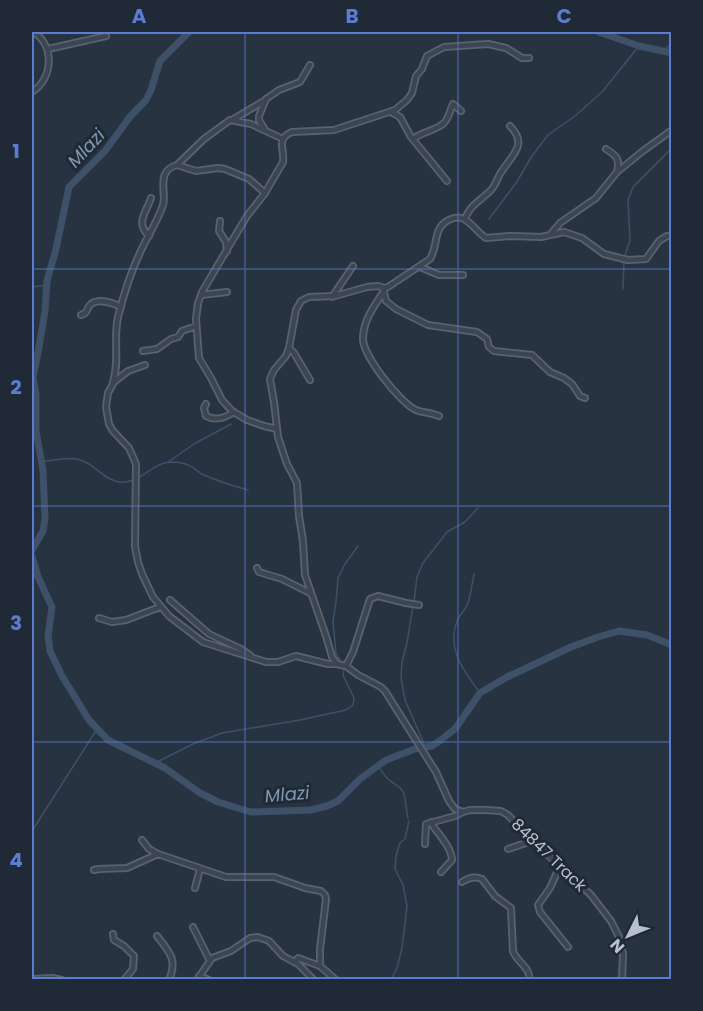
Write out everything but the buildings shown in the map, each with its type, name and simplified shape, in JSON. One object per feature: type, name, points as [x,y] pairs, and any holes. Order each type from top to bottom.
[{"type":"street","points":[[32,92],[42,83],[49,66],[48,49],[39,35],[34,32]]},
{"type":"street","points":[[48,49],[106,36]]},
{"type":"street","points":[[277,429],[255,423],[234,412],[222,400],[199,358],[196,326],[201,295],[247,216],[265,193],[284,158],[282,146],[286,135],[292,132],[334,130],[391,112],[410,97],[416,76],[428,56],[446,46],[488,44],[506,48],[522,58],[530,58]]},
{"type":"street","points":[[310,65],[300,82],[279,90],[227,122],[204,139],[177,165],[169,168],[162,185],[164,201],[138,255],[121,307],[116,333],[116,371],[106,407],[109,424],[129,448],[136,464],[135,546],[147,586],[160,607],[203,642],[272,663],[296,656],[346,666],[381,687],[436,772],[452,807],[463,812]]},
{"type":"street","points":[[264,129],[259,116],[266,99]]},
{"type":"street","points":[[413,139],[442,125],[447,120],[453,104],[460,111]]},
{"type":"street","points":[[391,112],[400,117],[413,139],[447,181]]},
{"type":"street","points":[[232,120],[251,124],[284,139]]},
{"type":"street","points":[[465,219],[474,204],[494,187],[518,147],[519,140],[510,126]]},
{"type":"street","points":[[550,235],[561,223],[596,198],[617,172],[672,130]]},
{"type":"street","points":[[606,148],[618,160],[617,172]]},
{"type":"street","points":[[177,165],[196,171],[225,169],[249,179],[265,193]]},
{"type":"street","points":[[149,236],[143,230],[141,222],[151,198]]},
{"type":"street","points":[[439,416],[416,410],[407,404],[389,386],[374,365],[362,341],[367,319],[384,289],[432,256],[440,226],[458,217],[465,219],[486,238],[541,237],[564,232],[582,238],[604,254],[628,260],[648,258],[656,245],[667,236]]},
{"type":"street","points":[[220,221],[219,231],[226,243],[227,251]]},
{"type":"street","points":[[332,297],[353,266]]},
{"type":"street","points":[[419,266],[439,275],[463,275]]},
{"type":"street","points":[[337,664],[332,657],[304,569],[297,483],[282,452],[270,379],[274,370],[286,356],[296,310],[301,301],[309,297],[332,297],[367,287],[378,286],[384,289]]},
{"type":"street","points":[[384,289],[386,301],[391,306],[416,320],[432,326],[477,332],[487,339],[494,351],[535,357],[550,372],[572,384],[580,396],[585,398]]},
{"type":"street","points":[[201,295],[227,292]]},
{"type":"street","points":[[81,315],[96,302],[109,302],[121,307]]},
{"type":"street","points":[[143,351],[157,349],[178,337],[182,331],[196,326]]},
{"type":"street","points":[[289,348],[310,380]]},
{"type":"street","points":[[111,387],[122,375],[144,365]]},
{"type":"street","points":[[206,404],[204,408],[206,416],[211,419],[227,417],[234,412]]},
{"type":"street","points":[[257,568],[259,572],[282,579],[310,593]]},
{"type":"street","points":[[346,666],[354,652],[370,599],[378,596],[420,605]]},
{"type":"street","points":[[170,600],[209,634],[255,658]]},
{"type":"street","points":[[99,618],[112,622],[126,620],[160,607]]},
{"type":"street","name":"84847 Track","points":[[432,822],[473,809],[508,815],[532,841],[591,895],[617,932],[623,954],[622,980]]},
{"type":"street","points":[[425,844],[426,825],[432,822],[453,857],[441,872]]},
{"type":"street","points":[[142,840],[149,849],[158,854],[226,877],[274,877],[323,893],[326,899],[320,966]]},
{"type":"street","points":[[508,849],[532,841]]},
{"type":"street","points":[[94,870],[127,868],[158,854]]},
{"type":"street","points":[[560,866],[550,888],[538,904],[540,912],[568,947]]},
{"type":"street","points":[[195,888],[200,869]]},
{"type":"street","points":[[462,882],[472,878],[482,879],[495,896],[511,908],[513,951],[515,957],[528,969],[530,980]]},
{"type":"street","points":[[193,927],[210,961]]},
{"type":"street","points":[[113,934],[114,940],[134,956],[133,969],[124,980]]},
{"type":"street","points":[[157,936],[167,949],[173,963],[169,980]]},
{"type":"street","points":[[209,980],[198,978],[215,956],[231,951],[250,938],[258,937],[266,939],[314,980]]},
{"type":"street","points":[[295,962],[299,958],[320,966],[336,980]]},
{"type":"street","points":[[32,979],[62,980]]},
{"type":"waterway","name":"Mlazi","points":[[32,550],[43,531],[45,519],[43,470],[36,431],[36,395],[33,377],[45,311],[47,281],[69,187],[105,151],[129,118],[146,100],[160,61],[189,32]]},
{"type":"waterway","name":"Mlazi","points":[[599,32],[639,46],[672,53]]},
{"type":"waterway","points":[[663,51],[672,43]]},
{"type":"waterway","points":[[489,219],[548,135],[575,116],[602,92],[639,46]]},
{"type":"waterway","points":[[623,289],[624,259],[630,240],[628,200],[633,187],[672,148]]},
{"type":"waterway","points":[[32,287],[47,285]]},
{"type":"waterway","points":[[168,462],[194,444],[231,424]]},
{"type":"waterway","points":[[41,462],[62,459],[78,460],[88,463],[109,479],[119,482],[133,480],[163,463],[179,463],[190,466],[209,477],[248,490]]},
{"type":"waterway","points":[[414,602],[417,577],[423,563],[447,532],[465,522],[478,508]]},
{"type":"waterway","points":[[342,663],[336,654],[333,621],[338,578],[358,546]]},
{"type":"waterway","name":"Mlazi","points":[[32,556],[38,577],[52,607],[48,636],[50,651],[62,676],[89,720],[108,740],[165,768],[200,793],[218,802],[251,812],[311,810],[338,801],[360,779],[386,760],[415,749],[432,746],[438,742],[455,729],[480,693],[507,677],[571,647],[619,631],[647,635],[672,645]]},
{"type":"waterway","points":[[474,574],[468,603],[458,619],[454,640],[458,659],[480,693]]},
{"type":"waterway","points":[[413,606],[401,678],[405,700],[425,746]]},
{"type":"waterway","points":[[155,763],[193,744],[222,733],[346,710],[353,705],[354,698],[343,675],[344,669]]},
{"type":"waterway","points":[[32,831],[97,729]]},
{"type":"waterway","points":[[379,766],[387,778],[403,791],[408,818]]},
{"type":"waterway","points":[[391,980],[402,948],[407,906],[403,885],[395,869],[396,856],[400,843],[405,839],[409,821]]}]
